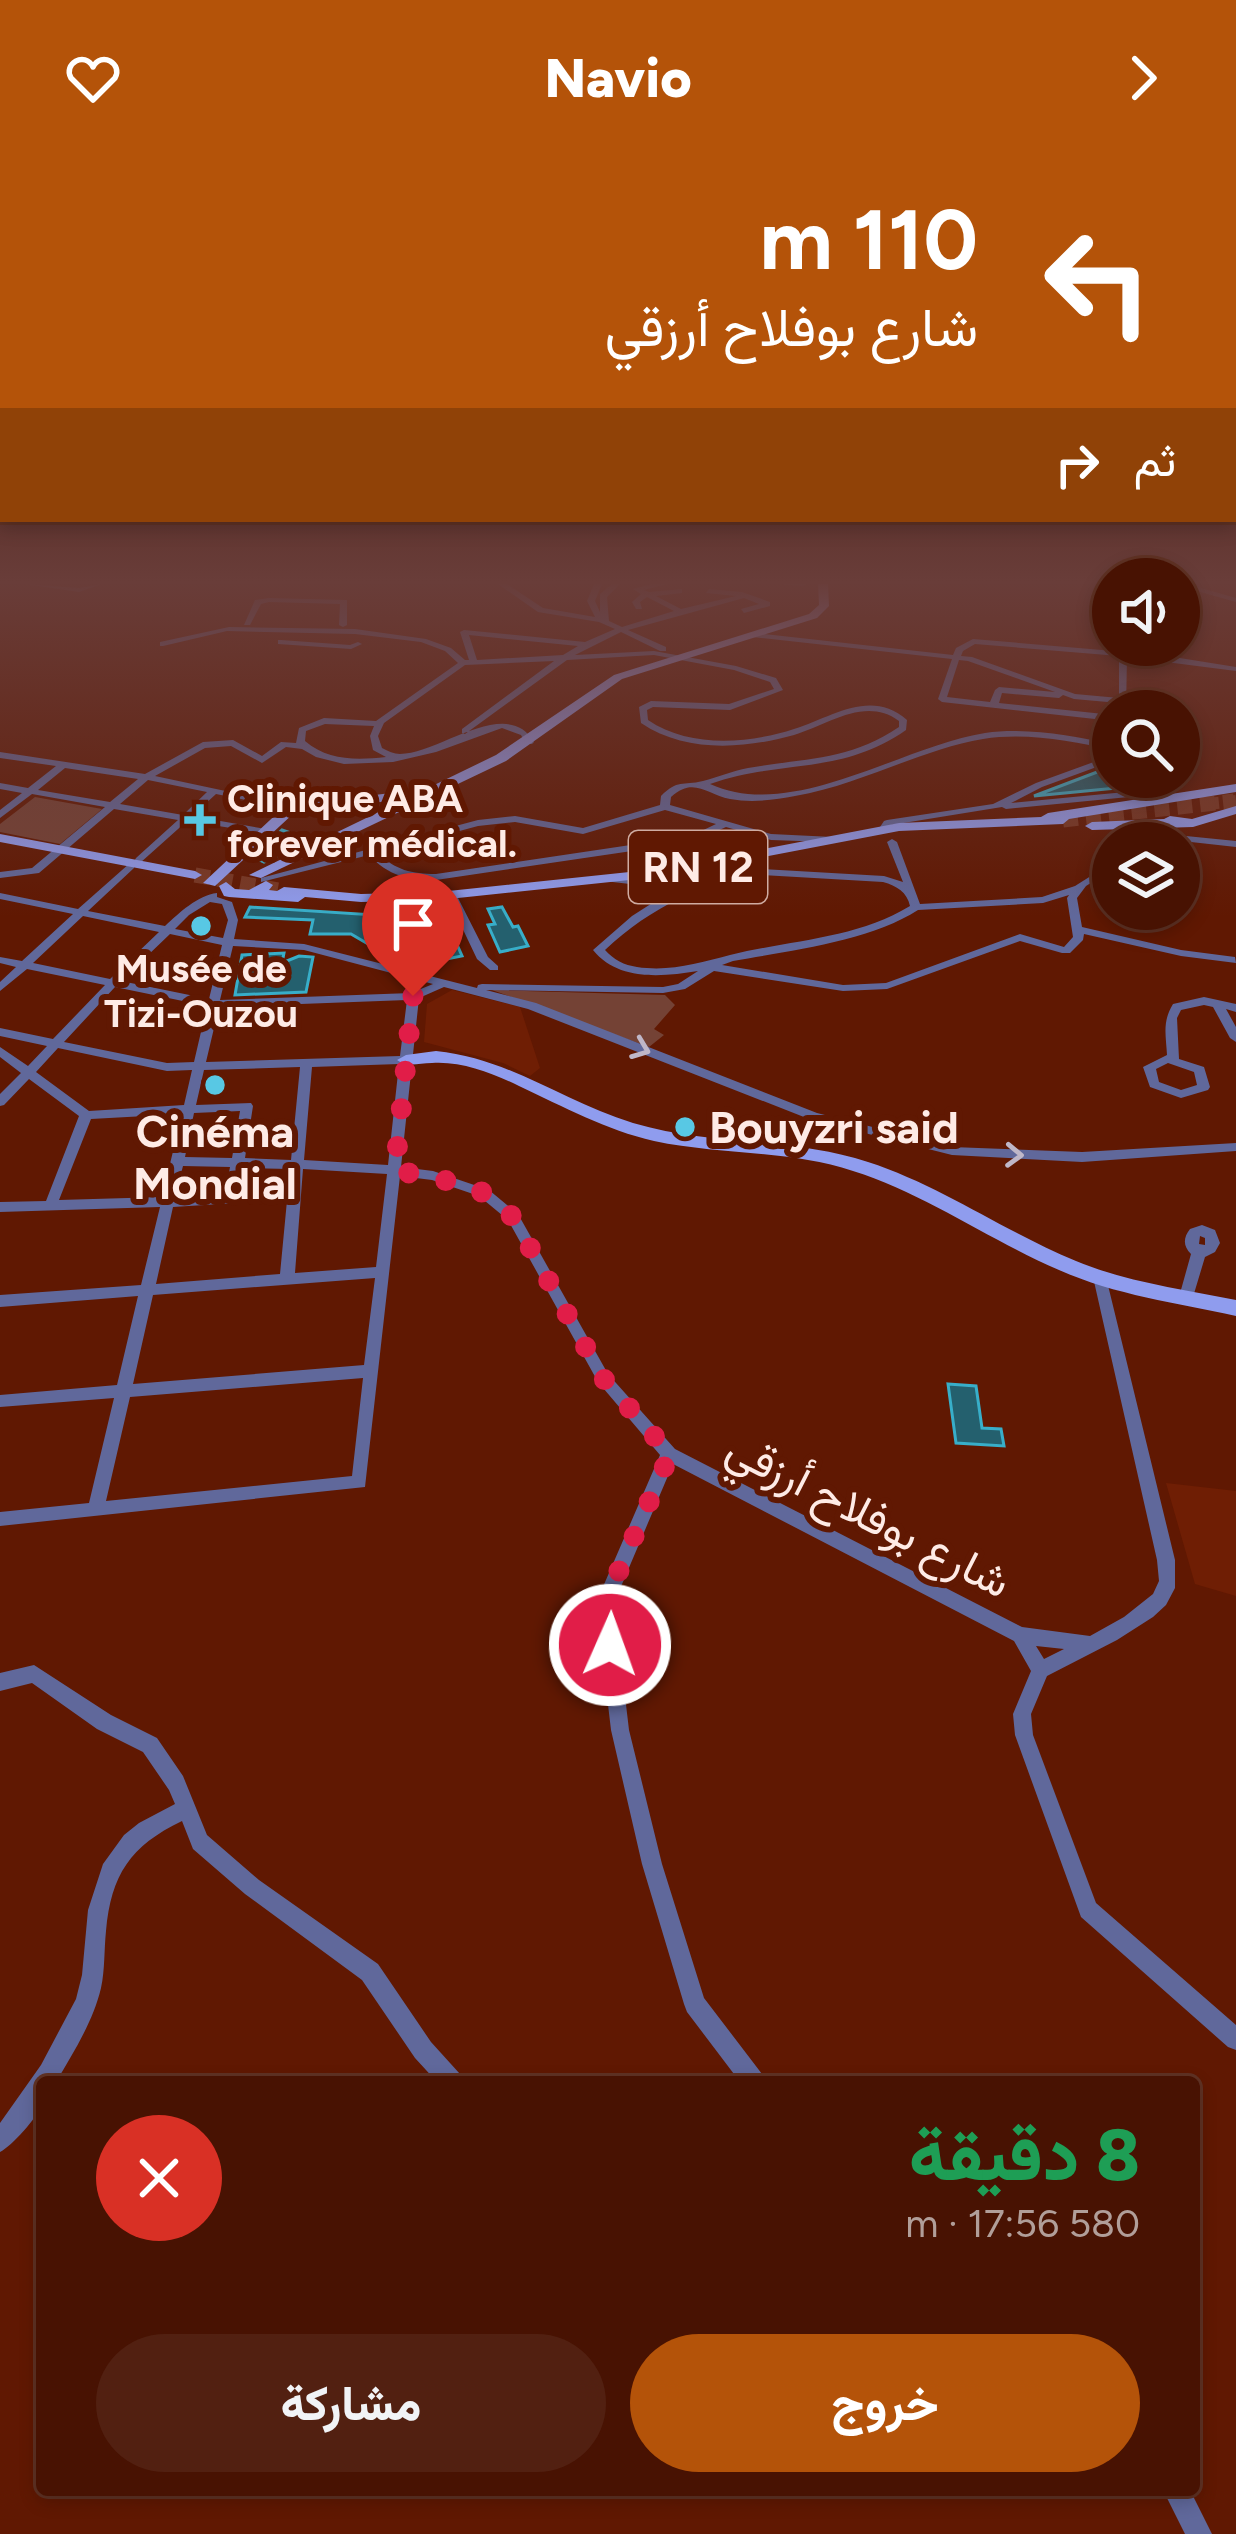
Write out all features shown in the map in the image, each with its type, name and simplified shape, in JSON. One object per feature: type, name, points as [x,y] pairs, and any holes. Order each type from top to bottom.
[{"type":"main road","points":[[0,838],[222,878],[239,896],[293,854],[529,742],[593,695]]},
{"type":"main road","points":[[1192,799],[1211,789]]},
{"type":"main road","points":[[1200,790],[1236,792]]},
{"type":"main road","points":[[1181,798],[1236,792]]},
{"type":"main road","points":[[222,878],[295,808],[424,793]]},
{"type":"main road","points":[[928,825],[1119,810],[1153,798]]},
{"type":"main road","points":[[1159,798],[1157,813],[1179,822]]},
{"type":"main road","points":[[1192,799],[1208,808],[1206,819]]},
{"type":"main road","points":[[1187,822],[1236,810]]},
{"type":"main road","name":"RN 12","points":[[459,896],[658,873],[782,844],[887,836],[928,825],[1063,820]]},
{"type":"main road","points":[[928,825],[1092,824]]},
{"type":"main road","points":[[293,854],[287,865],[302,870]]},
{"type":"main road","points":[[103,856],[222,878],[241,869],[259,885],[282,894],[387,903],[459,896]]},
{"type":"main road","points":[[259,885],[459,896]]},
{"type":"main road","points":[[406,1060],[504,1082],[621,1136],[805,1162],[854,1175],[898,1192],[1052,1271],[1236,1318]]},
{"type":"main road","points":[[1101,1282],[1236,1308]]},
{"type":"street","points":[[303,746],[300,734],[314,722],[378,724],[421,695]]},
{"type":"street","points":[[477,733],[464,731],[516,695]]},
{"type":"street","points":[[665,807],[666,796],[677,786],[828,760],[885,740],[903,728],[896,712],[875,707],[761,738],[682,740],[659,735],[644,721],[642,710],[651,704],[730,707],[765,695]]},
{"type":"street","points":[[943,695],[942,699],[1092,716]]},
{"type":"street","points":[[993,706],[997,695]]},
{"type":"street","points":[[1063,695],[1092,700]]},
{"type":"street","points":[[20,886],[146,777],[202,745],[233,743],[262,760],[284,744],[298,720]]},
{"type":"street","points":[[378,724],[374,736],[378,750],[396,758]]},
{"type":"street","points":[[284,744],[351,762],[396,758],[514,727],[529,742]]},
{"type":"street","points":[[702,784],[728,795],[785,794],[998,735],[1092,745]]},
{"type":"street","points":[[0,755],[146,777],[295,808]]},
{"type":"street","points":[[0,815],[64,764]]},
{"type":"street","points":[[995,807],[1092,766]]},
{"type":"street","points":[[0,786],[266,832]]},
{"type":"street","points":[[0,988],[214,791]]},
{"type":"street","points":[[1018,795],[1036,804]]},
{"type":"street","points":[[914,901],[887,836],[887,823],[995,807],[1128,798]]},
{"type":"street","points":[[96,1510],[225,942],[233,920],[259,885],[478,823],[515,819],[579,831],[665,807],[782,844]]},
{"type":"street","points":[[1200,824],[1206,819]]},
{"type":"street","points":[[371,851],[389,870],[412,878],[693,839],[725,824]]},
{"type":"street","points":[[579,831],[588,851]]},
{"type":"street","points":[[1200,841],[1236,844]]},
{"type":"street","points":[[0,875],[35,871]]},
{"type":"street","points":[[914,901],[900,884],[884,879],[762,872],[667,896],[599,950],[603,960],[628,972],[712,968],[843,988],[887,986],[1020,937],[1066,951],[1079,938],[1072,898],[1079,888]]},
{"type":"street","points":[[658,873],[667,896]]},
{"type":"street","points":[[0,1102],[222,878]]},
{"type":"street","points":[[222,878],[233,920]]},
{"type":"street","points":[[605,878],[633,881],[667,896]]},
{"type":"street","points":[[0,960],[214,1004],[413,996],[445,984],[663,990],[681,987],[730,958],[861,931],[914,901],[1043,900],[1092,879]]},
{"type":"street","points":[[0,896],[225,942],[304,947],[532,1006],[813,1116],[952,1151],[1082,1157],[1236,1147]]},
{"type":"street","points":[[459,896],[483,959],[494,968]]},
{"type":"street","points":[[1077,929],[1181,953],[1236,960]]},
{"type":"street","points":[[1236,944],[1229,952],[1236,960]]},
{"type":"street","points":[[0,1519],[359,1482],[413,996]]},
{"type":"street","points":[[1173,1059],[1172,1018],[1177,1007],[1190,1001],[1236,1008]]},
{"type":"street","points":[[1218,1005],[1236,1038]]},
{"type":"street","points":[[0,1032],[150,1065],[198,1069],[406,1060]]},
{"type":"street","points":[[0,1051],[86,1115],[248,1106],[231,1200],[0,1208]]},
{"type":"street","points":[[287,1279],[306,1064]]},
{"type":"street","points":[[50,1207],[86,1115]]},
{"type":"street","name":"شارع بوفلاح أرزقي","points":[[178,1160],[395,1170],[484,1193],[513,1217],[603,1378],[670,1454],[1020,1635],[1088,1644]]},
{"type":"street","points":[[1186,1297],[1200,1249]]},
{"type":"street","points":[[0,1301],[381,1272]]},
{"type":"street","points":[[1101,1282],[1166,1560],[1167,1586],[1141,1616],[1041,1670],[1022,1714],[1024,1735],[1088,1910],[1236,2039]]},
{"type":"street","points":[[0,1401],[371,1371]]},
{"type":"street","points":[[670,1454],[605,1603],[620,1730],[652,1864],[695,2004],[749,2076]]},
{"type":"street","name":"شارع بوفلاح أرزقي","points":[[1020,1635],[1041,1670]]},
{"type":"street","points":[[0,1682],[34,1674],[104,1722],[151,1745],[176,1783],[200,1842],[370,1972],[447,2076]]},
{"type":"street","points":[[44,2076],[69,2040],[86,2000],[95,1968],[95,1932],[120,1849],[130,1838],[186,1809]]},
{"type":"street","points":[[0,2141],[36,2088]]},
{"type":"street","points":[[1179,2496],[1199,2534]]},
{"type":"shaded area","points":[[35,797],[102,809],[60,844],[0,832],[0,824]]},
{"type":"shaded area","points":[[452,990],[520,1007],[540,1068],[530,1076],[503,1063],[424,1042],[427,1004]]},
{"type":"shaded area","points":[[492,990],[665,995],[675,1005],[654,1029],[664,1035],[649,1047]]},
{"type":"shaded area","points":[[1166,1483],[1236,1491],[1236,1596],[1195,1584]]},
{"type":"building","points":[[1092,774],[1092,790],[1034,796]]},
{"type":"building","points":[[282,830],[311,840],[264,862],[253,857]]},
{"type":"building","points":[[250,907],[391,916],[387,925],[392,948],[375,948],[351,934],[310,934],[313,920],[245,917]]},
{"type":"building","points":[[502,907],[528,946],[500,952],[488,925],[495,924],[488,909]]},
{"type":"building","points":[[444,915],[462,956],[421,964],[405,922]]},
{"type":"building","points":[[284,953],[282,963],[299,956],[313,957],[306,992],[235,995],[242,955]]},
{"type":"building","points":[[948,1384],[976,1386],[982,1428],[1001,1429],[1004,1446],[956,1443]]},
{"type":"tunnel","points":[[1207,804],[1234,801]]},
{"type":"tunnel","points":[[1207,804],[1236,801]]},
{"type":"tunnel","points":[[1063,820],[1207,804]]},
{"type":"tunnel","points":[[195,875],[284,891]]},
{"type":"place","name":"Clinique ABA forever médical.","points":[[200,820]]},
{"type":"place","name":"Musée de Tizi-Ouzou","points":[[201,926]]},
{"type":"place","name":"Cinéma Mondial","points":[[215,1085]]},
{"type":"place","name":"Bouyzri said","points":[[685,1127]]},
{"type":"route","points":[[413,996],[395,1170],[462,1184],[484,1193],[513,1217],[603,1378],[648,1435],[670,1454],[605,1603],[610,1645]]}]
